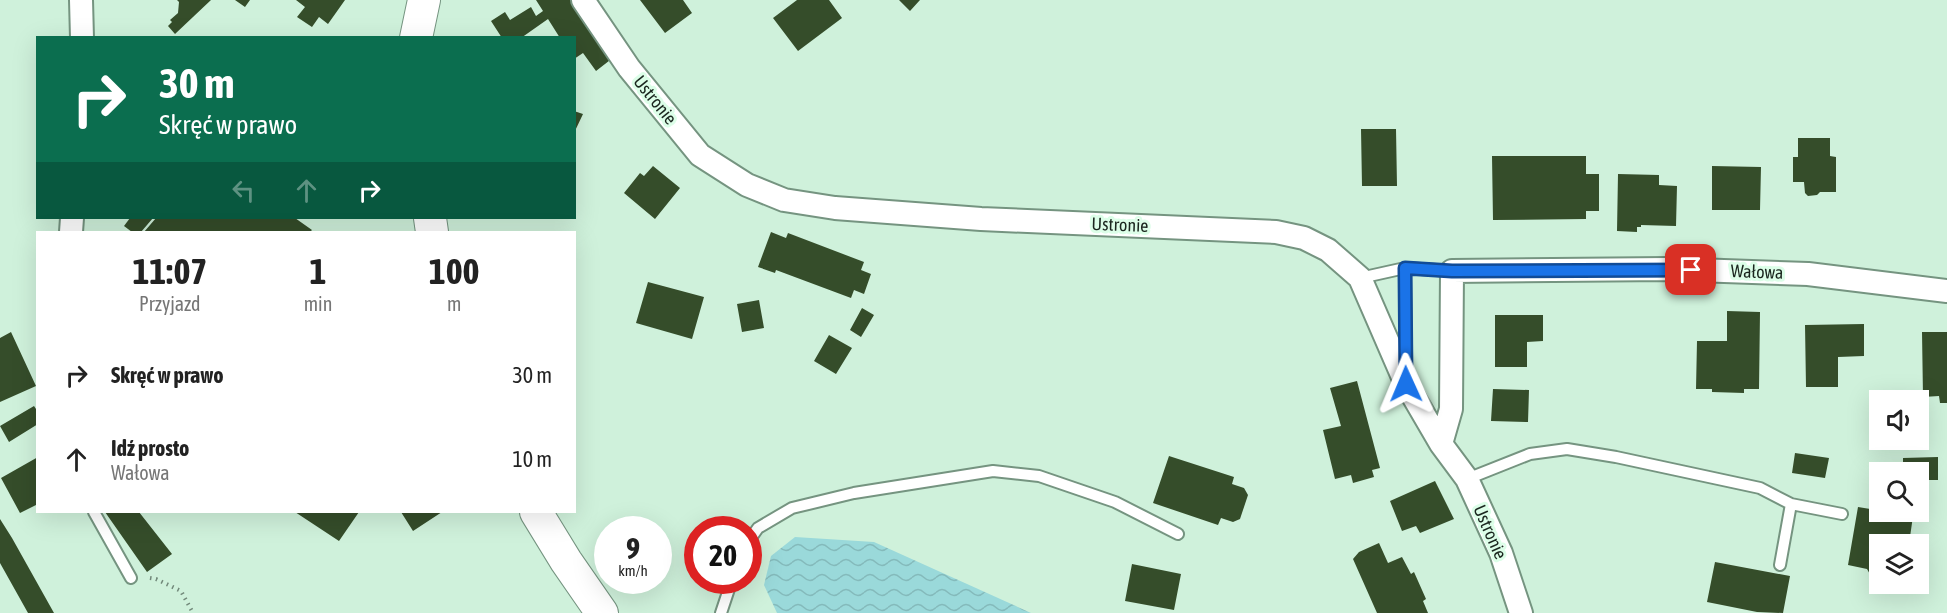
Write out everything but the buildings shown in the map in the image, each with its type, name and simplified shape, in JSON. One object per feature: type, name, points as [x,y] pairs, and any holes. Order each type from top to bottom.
[{"type":"main road","points":[[416,36],[424,0]]},
{"type":"main road","points":[[537,513],[602,613]]},
{"type":"street","points":[[81,0],[82,36]]},
{"type":"street","name":"Ustronie","points":[[583,0],[629,68],[700,155],[747,185],[784,200],[835,208],[981,219],[1276,231],[1304,238],[1328,250],[1360,278],[1406,384],[1441,444],[1467,480],[1501,553],[1521,613]]},
{"type":"street","name":"Wałowa","points":[[1452,271],[1668,269],[1808,274],[1947,291]]},
{"type":"street","points":[[1441,444],[1451,409],[1452,271]]},
{"type":"lane","points":[[1405,268],[1406,384]]},
{"type":"lane","points":[[1360,278],[1405,268],[1452,271]]},
{"type":"lane","points":[[1467,480],[1530,454],[1567,449],[1616,457],[1760,488],[1791,504],[1842,514]]},
{"type":"lane","points":[[762,526],[792,508],[854,493],[993,471],[1039,476],[1061,483],[1115,502],[1178,534]]},
{"type":"lane","points":[[1780,565],[1791,504]]},
{"type":"lane","points":[[95,513],[131,578]]},
{"type":"lane","points":[[721,613],[727,594]]},
{"type":"path","points":[[131,578],[156,579],[181,591],[193,613]]},
{"type":"water","points":[[795,537],[874,542],[1031,613],[777,613],[764,585],[771,556]]},
{"type":"route","points":[[1406,384],[1405,268],[1452,271],[1691,270]]}]
